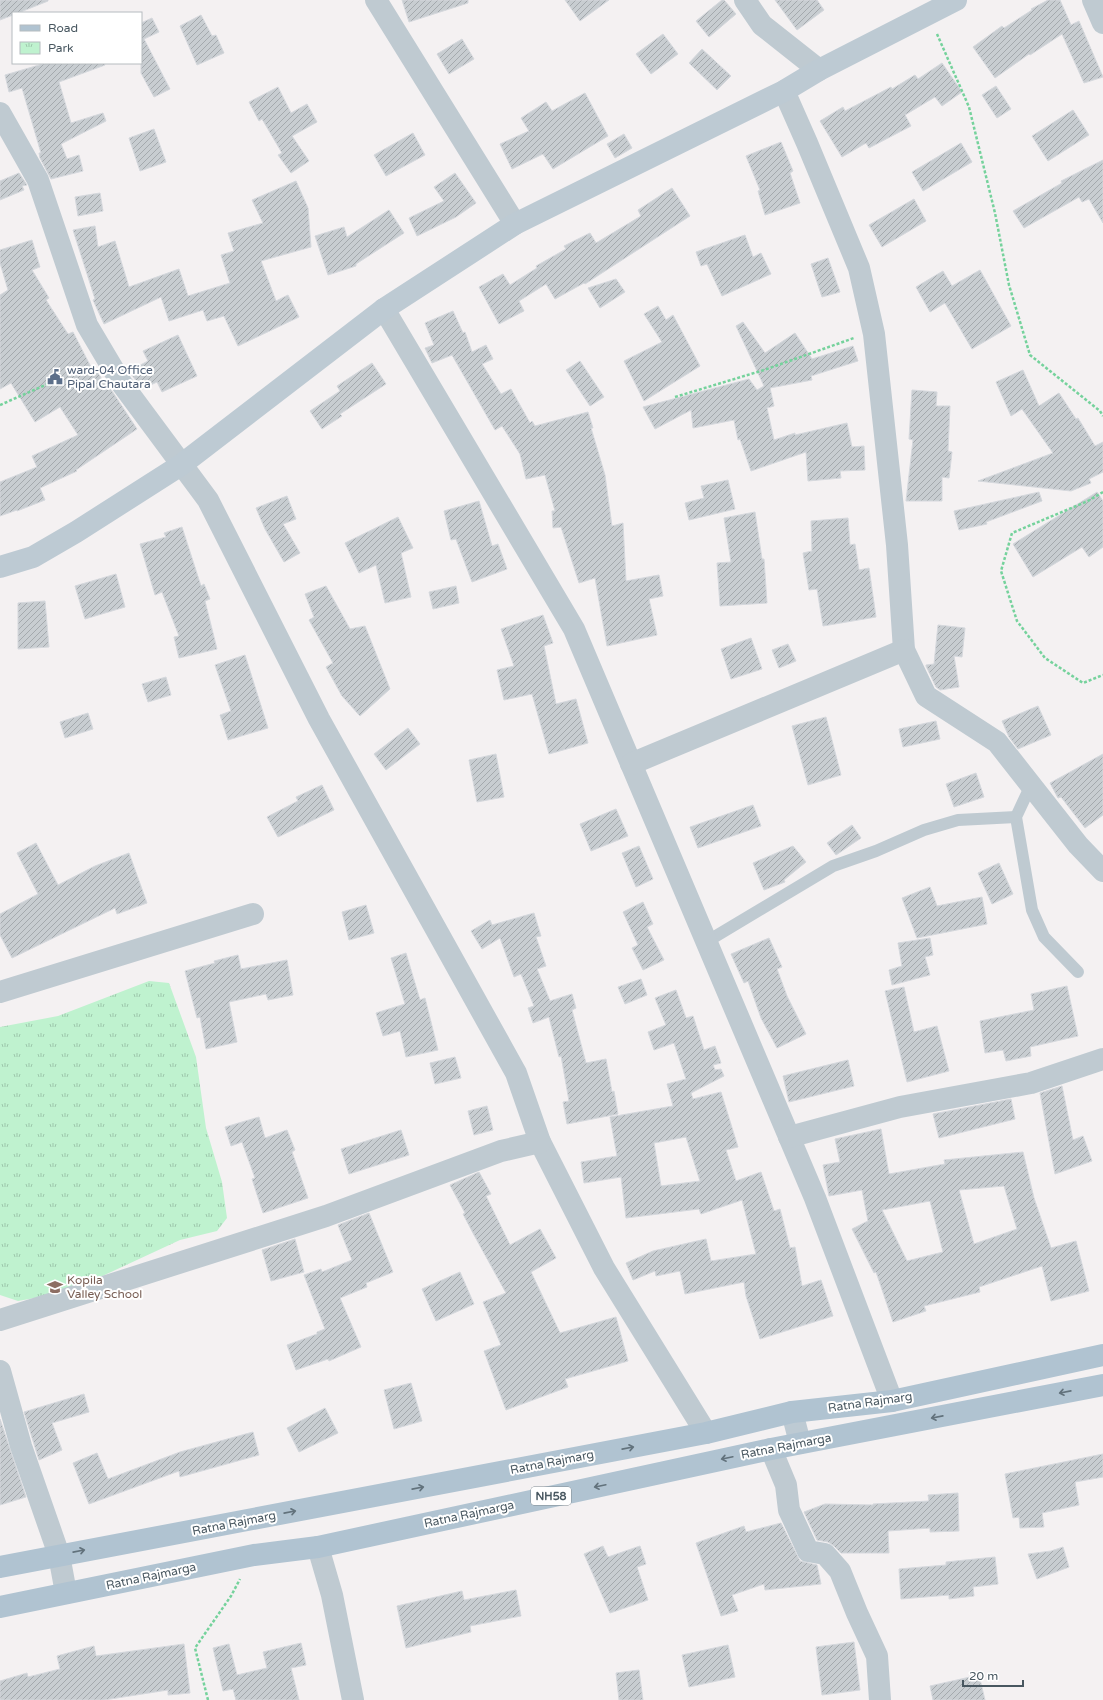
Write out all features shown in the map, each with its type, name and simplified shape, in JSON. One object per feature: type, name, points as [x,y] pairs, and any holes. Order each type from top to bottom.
[{"type":"main road","points":[[0,567],[33,557],[76,532],[181,464],[384,309],[515,224],[784,91],[819,70],[956,0]]},
{"type":"main road","name":"Ratna Rajmarg","points":[[0,1567],[706,1433],[792,1412],[892,1401],[1103,1355]]},
{"type":"main road","name":"Ratna Rajmarga","points":[[0,1607],[254,1555],[318,1547],[800,1443],[1103,1385]]},
{"type":"main road","points":[[792,1412],[800,1443]]},
{"type":"street","points":[[376,0],[515,224]]},
{"type":"street","points":[[745,0],[762,25],[819,70]]},
{"type":"street","points":[[1093,0],[1103,24]]},
{"type":"street","points":[[784,91],[859,268],[874,334],[897,545],[904,650],[926,696],[997,742],[1078,845],[1103,871]]},
{"type":"street","points":[[0,113],[38,180],[87,325],[122,384],[208,500],[319,719],[516,1073],[540,1142],[604,1268],[706,1433]]},
{"type":"street","points":[[384,309],[574,629],[815,1198],[892,1401]]},
{"type":"street","points":[[631,764],[904,650]]},
{"type":"street","points":[[0,992],[253,914]]},
{"type":"street","points":[[789,1137],[900,1107],[1031,1083],[1103,1059]]},
{"type":"street","points":[[0,1320],[326,1216],[501,1151],[540,1142]]},
{"type":"street","points":[[0,1371],[21,1446],[58,1555],[66,1593]]},
{"type":"street","points":[[771,1449],[786,1485],[789,1510],[808,1551],[824,1554],[840,1571],[856,1613],[877,1656],[880,1700]]},
{"type":"street","points":[[318,1547],[332,1595],[353,1700]]},
{"type":"lane","points":[[1031,785],[1016,817],[1032,910],[1044,937],[1078,972]]},
{"type":"lane","points":[[706,942],[833,866],[876,851],[924,830],[958,820],[1016,817]]},
{"type":"path","points":[[928,15],[969,107],[995,213],[1008,285],[1030,355],[1100,411],[1103,416]]},
{"type":"path","points":[[675,396],[764,370],[849,339],[874,334]]},
{"type":"path","points":[[0,405],[50,383]]},
{"type":"path","points":[[1103,492],[1088,501],[1012,533],[1001,571],[1017,621],[1045,658],[1083,683],[1103,675]]},
{"type":"path","points":[[208,1700],[195,1648],[230,1596],[254,1555]]},
{"type":"green space","points":[[149,981],[169,983],[196,1057],[206,1128],[222,1182],[227,1218],[217,1231],[180,1240],[68,1292],[18,1301],[0,1295],[0,1027],[58,1016]]},
{"type":"building","points":[[0,0],[48,0],[20,12],[12,12],[12,15],[0,20]]},
{"type":"building","points":[[402,0],[468,0],[468,3],[409,22]]},
{"type":"building","points":[[565,0],[609,0],[580,21]]},
{"type":"building","points":[[724,0],[736,14],[709,37],[696,21]]},
{"type":"building","points":[[775,0],[817,0],[824,10],[797,30]]},
{"type":"building","points":[[1048,0],[1060,0],[1071,25],[1079,21],[1103,77],[1084,83],[1062,34],[1030,55],[1029,54],[995,78],[973,47],[1002,26],[1004,28],[1032,10],[1031,9]]},
{"type":"building","points":[[201,15],[212,36],[216,35],[224,53],[197,65],[180,26]]},
{"type":"building","points":[[152,18],[159,32],[144,39],[170,89],[154,97],[141,73],[142,23]]},
{"type":"building","points":[[663,34],[678,54],[651,74],[636,54]]},
{"type":"building","points":[[462,39],[474,59],[449,74],[437,54]]},
{"type":"building","points":[[702,49],[731,76],[717,90],[689,63]]},
{"type":"building","points":[[942,63],[962,92],[942,106],[935,97],[905,115],[911,126],[869,148],[866,143],[842,157],[820,121],[843,107],[845,111],[891,87],[892,89],[915,75],[918,79]]},
{"type":"building","points":[[43,64],[104,64],[59,82],[71,123],[103,113],[106,121],[61,144],[67,159],[79,155],[83,171],[51,179],[40,158],[39,153],[41,153],[22,88],[9,92],[5,75]]},
{"type":"building","points":[[996,86],[1011,109],[997,118],[982,95]]},
{"type":"building","points":[[278,87],[291,113],[307,104],[317,122],[292,136],[309,161],[291,173],[278,155],[282,153],[262,119],[259,121],[249,102]]},
{"type":"building","points":[[585,93],[608,136],[553,169],[543,154],[512,169],[500,144],[529,131],[521,118],[546,102],[552,111]]},
{"type":"building","points":[[1073,110],[1089,135],[1048,161],[1032,136]]},
{"type":"building","points":[[154,129],[166,162],[140,171],[129,138]]},
{"type":"building","points":[[413,133],[425,155],[386,176],[374,155]]},
{"type":"building","points":[[624,134],[632,148],[615,158],[607,144]]},
{"type":"building","points":[[781,142],[793,171],[790,173],[800,203],[765,215],[758,191],[760,190],[746,156]]},
{"type":"building","points":[[961,143],[972,162],[923,191],[912,172]]},
{"type":"building","points":[[1103,160],[1103,223],[1089,199],[1082,202],[1079,197],[1024,228],[1013,211],[1062,183],[1061,181]]},
{"type":"building","points":[[19,173],[27,185],[22,186],[24,190],[0,200],[0,181]]},
{"type":"building","points":[[455,173],[476,203],[456,217],[417,236],[409,218],[444,201],[434,187]]},
{"type":"building","points":[[296,181],[308,208],[311,247],[261,261],[276,301],[288,295],[299,317],[238,346],[224,316],[207,321],[203,310],[169,321],[161,297],[104,324],[93,300],[95,299],[73,230],[95,226],[98,247],[115,241],[129,287],[179,269],[188,296],[230,283],[221,255],[234,251],[228,233],[263,223],[252,200]]},
{"type":"building","points":[[672,188],[690,216],[585,284],[584,283],[555,299],[546,284],[519,301],[524,311],[499,324],[479,287],[503,274],[510,285],[537,268],[536,266],[566,249],[564,246],[590,233],[596,243],[641,216],[638,210]]},
{"type":"building","points":[[100,193],[103,211],[78,216],[75,197]]},
{"type":"building","points":[[914,199],[926,221],[882,247],[869,225]]},
{"type":"building","points":[[389,210],[404,233],[356,264],[356,266],[328,275],[315,236],[344,227],[347,237]]},
{"type":"building","points":[[745,235],[753,257],[761,253],[771,274],[722,296],[707,264],[701,266],[696,252]]},
{"type":"building","points":[[32,240],[40,267],[32,270],[49,298],[46,300],[68,334],[73,332],[92,369],[95,367],[104,383],[106,382],[137,429],[76,470],[77,471],[40,488],[45,500],[0,516],[0,482],[37,467],[32,456],[78,435],[60,407],[35,422],[11,383],[0,389],[0,295],[8,290],[0,263],[0,250]]},
{"type":"building","points":[[828,258],[840,292],[822,297],[811,264]]},
{"type":"building","points":[[980,270],[1011,326],[972,349],[945,303],[930,312],[916,287],[943,271],[952,286]]},
{"type":"building","points":[[616,279],[625,292],[600,308],[588,288]]},
{"type":"building","points":[[658,306],[666,320],[673,315],[700,366],[644,401],[624,361],[662,342],[644,314]]},
{"type":"building","points":[[453,311],[463,333],[465,332],[472,352],[486,345],[493,359],[482,364],[501,394],[511,389],[530,423],[532,421],[535,426],[588,412],[593,428],[591,428],[605,475],[612,526],[623,523],[626,581],[659,575],[663,596],[649,599],[657,635],[607,646],[595,578],[579,583],[561,527],[553,528],[552,511],[555,511],[545,475],[526,479],[520,454],[502,426],[495,430],[452,355],[432,363],[425,348],[434,345],[425,323]]},
{"type":"building","points":[[743,322],[765,353],[795,333],[812,359],[853,346],[858,361],[811,376],[812,380],[770,388],[774,406],[767,408],[774,440],[795,433],[795,435],[847,423],[852,447],[864,446],[865,470],[840,471],[841,478],[808,481],[806,452],[751,471],[740,439],[738,440],[734,420],[693,428],[691,410],[655,429],[643,407],[749,379],[757,390],[764,386],[736,326]]},
{"type":"building","points":[[178,335],[197,376],[162,392],[157,382],[142,389],[129,371],[148,361],[143,351]]},
{"type":"building","points":[[580,361],[604,397],[590,406],[566,370]]},
{"type":"building","points":[[372,363],[386,384],[340,414],[342,416],[322,429],[310,411],[340,391],[337,386]]},
{"type":"building","points":[[1023,370],[1039,406],[1059,393],[1076,419],[1078,418],[1095,446],[1103,442],[1103,472],[1089,479],[1091,483],[1071,491],[978,481],[1053,453],[1022,409],[1011,416],[996,382]]},
{"type":"building","points":[[912,390],[937,392],[936,406],[950,406],[948,451],[952,452],[949,478],[942,477],[942,501],[906,501],[913,440],[909,439]]},
{"type":"building","points":[[728,480],[735,509],[689,520],[685,503],[704,498],[701,486]]},
{"type":"building","points":[[1039,492],[1042,501],[986,522],[987,524],[959,530],[954,511]]},
{"type":"building","points":[[1097,492],[1103,501],[1103,547],[1089,557],[1082,547],[1033,577],[1013,544]]},
{"type":"building","points":[[287,496],[296,519],[283,524],[300,553],[284,562],[265,529],[256,508]]},
{"type":"building","points":[[479,501],[492,546],[498,544],[507,569],[472,582],[456,539],[451,540],[444,511]]},
{"type":"building","points":[[755,512],[762,559],[764,559],[767,603],[720,606],[717,563],[731,562],[724,518]]},
{"type":"building","points":[[398,517],[413,548],[401,553],[411,597],[385,603],[376,565],[359,573],[345,543]]},
{"type":"building","points":[[848,518],[850,545],[855,544],[859,570],[869,568],[876,617],[823,626],[817,589],[809,590],[803,553],[812,551],[811,521]]},
{"type":"building","points":[[182,527],[201,586],[204,584],[210,599],[205,601],[217,649],[179,658],[174,637],[179,636],[162,592],[155,595],[140,544],[166,537],[164,533]]},
{"type":"building","points":[[116,574],[125,607],[85,619],[75,586]]},
{"type":"building","points":[[326,586],[350,629],[365,626],[390,689],[360,716],[342,696],[326,667],[333,663],[309,620],[314,617],[305,594]]},
{"type":"building","points":[[456,586],[459,603],[433,609],[429,592]]},
{"type":"building","points":[[45,601],[49,647],[18,649],[18,603]]},
{"type":"building","points":[[543,615],[553,643],[544,646],[556,704],[576,699],[588,743],[549,754],[532,694],[504,700],[497,670],[514,666],[501,629]]},
{"type":"building","points":[[938,625],[965,628],[962,657],[954,656],[959,687],[940,690],[936,687],[926,666],[934,664]]},
{"type":"building","points":[[751,638],[762,669],[731,679],[721,649]]},
{"type":"building","points":[[788,644],[796,661],[779,668],[772,650]]},
{"type":"building","points":[[245,655],[268,728],[228,740],[220,715],[231,711],[215,665]]},
{"type":"building","points":[[166,677],[171,695],[148,702],[142,684]]},
{"type":"building","points":[[1038,706],[1051,735],[1018,749],[1009,737],[1002,721]]},
{"type":"building","points":[[88,713],[93,729],[65,738],[60,722]]},
{"type":"building","points":[[826,717],[841,775],[808,785],[792,726]]},
{"type":"building","points":[[936,721],[940,739],[903,747],[899,729]]},
{"type":"building","points":[[408,728],[420,744],[386,770],[374,754]]},
{"type":"building","points":[[496,754],[504,797],[477,802],[469,760]]},
{"type":"building","points":[[1103,754],[1103,815],[1085,828],[1061,797],[1058,798],[1050,783]]},
{"type":"building","points":[[976,773],[984,797],[954,807],[946,784]]},
{"type":"building","points":[[322,785],[334,810],[278,837],[267,817],[298,801],[296,797]]},
{"type":"building","points":[[753,805],[761,826],[698,848],[690,827]]},
{"type":"building","points":[[616,809],[628,836],[591,851],[580,824]]},
{"type":"building","points":[[852,825],[861,838],[836,855],[827,843]]},
{"type":"building","points":[[36,843],[58,885],[95,866],[129,853],[147,903],[117,914],[115,908],[12,958],[0,935],[0,914],[38,894],[17,853]]},
{"type":"building","points":[[639,846],[653,879],[636,887],[622,853]]},
{"type":"building","points":[[793,846],[806,862],[784,880],[785,882],[764,890],[753,863]]},
{"type":"building","points":[[999,863],[1013,894],[992,904],[978,873]]},
{"type":"building","points":[[930,887],[937,906],[982,897],[987,924],[917,938],[902,898]]},
{"type":"building","points":[[643,902],[653,924],[647,927],[664,960],[643,970],[632,948],[638,945],[623,912]]},
{"type":"building","points":[[366,905],[374,933],[349,940],[342,912]]},
{"type":"building","points":[[534,913],[541,936],[536,937],[546,966],[537,969],[550,1001],[572,994],[576,1008],[572,1010],[586,1063],[606,1059],[618,1114],[567,1124],[563,1102],[569,1101],[561,1056],[559,1057],[549,1017],[533,1023],[528,1008],[534,1006],[521,974],[514,977],[500,938],[482,949],[471,931],[490,920],[492,925]]},
{"type":"building","points":[[769,938],[782,967],[777,969],[787,996],[806,1034],[777,1048],[761,1018],[748,981],[744,983],[731,954]]},
{"type":"building","points":[[930,938],[933,955],[925,957],[930,975],[892,985],[889,970],[902,966],[898,943]]},
{"type":"building","points":[[406,953],[420,1000],[425,998],[438,1050],[406,1057],[400,1031],[383,1036],[376,1013],[405,1004],[391,958]]},
{"type":"building","points":[[238,955],[241,969],[287,960],[293,995],[268,1000],[266,994],[229,1002],[237,1042],[206,1049],[200,1017],[197,1018],[185,971]]},
{"type":"building","points":[[641,979],[647,995],[625,1004],[618,987]]},
{"type":"building","points":[[1067,986],[1078,1036],[1030,1047],[1031,1056],[1006,1061],[1003,1050],[985,1053],[980,1021],[1034,1010],[1031,994]]},
{"type":"building","points":[[904,987],[914,1032],[937,1026],[949,1071],[907,1082],[885,991]]},
{"type":"building","points":[[676,990],[686,1018],[693,1016],[704,1050],[715,1046],[721,1063],[713,1065],[715,1070],[721,1069],[724,1076],[691,1093],[693,1099],[721,1092],[738,1147],[726,1150],[736,1181],[761,1172],[774,1211],[780,1209],[790,1248],[795,1247],[802,1286],[821,1280],[833,1316],[760,1339],[746,1296],[744,1282],[685,1294],[680,1271],[656,1276],[655,1271],[633,1280],[626,1263],[653,1251],[706,1239],[711,1261],[756,1254],[742,1200],[701,1214],[699,1209],[626,1218],[621,1177],[584,1183],[581,1162],[617,1156],[610,1117],[673,1106],[667,1084],[686,1079],[674,1043],[654,1050],[648,1032],[666,1025],[655,998]],"holes":[[[686,1137],[700,1181],[661,1186],[654,1143]]]},
{"type":"building","points":[[455,1057],[461,1078],[435,1084],[430,1063]]},
{"type":"building","points":[[848,1060],[854,1086],[789,1102],[783,1076]]},
{"type":"building","points":[[1062,1086],[1073,1140],[1083,1136],[1092,1161],[1055,1174],[1040,1093]]},
{"type":"building","points":[[1011,1099],[1015,1119],[939,1138],[933,1114]]},
{"type":"building","points":[[487,1106],[493,1130],[474,1135],[468,1111]]},
{"type":"building","points":[[259,1117],[265,1138],[287,1130],[295,1150],[292,1152],[308,1198],[263,1213],[252,1179],[255,1178],[242,1142],[231,1146],[225,1127]]},
{"type":"building","points":[[881,1129],[889,1174],[945,1164],[944,1160],[1023,1152],[1034,1198],[1051,1248],[1076,1241],[1089,1291],[1051,1301],[1042,1266],[979,1287],[980,1292],[924,1306],[926,1311],[893,1322],[876,1272],[874,1273],[852,1229],[868,1221],[862,1190],[829,1196],[823,1165],[840,1162],[835,1139]],"holes":[[[1004,1186],[1017,1229],[974,1244],[959,1190]],[[930,1201],[943,1252],[907,1261],[882,1210]]]},
{"type":"building","points":[[401,1130],[409,1155],[349,1174],[341,1149]]},
{"type":"building","points":[[479,1172],[491,1194],[486,1196],[510,1245],[540,1229],[556,1258],[531,1272],[560,1333],[616,1317],[628,1361],[565,1379],[568,1387],[506,1410],[484,1351],[501,1345],[483,1302],[506,1293],[463,1214],[465,1213],[450,1185]]},
{"type":"building","points":[[369,1213],[393,1272],[366,1283],[367,1287],[340,1298],[361,1347],[329,1361],[328,1359],[296,1370],[287,1345],[317,1334],[317,1332],[325,1329],[304,1275],[321,1269],[322,1272],[352,1260],[338,1225]]},
{"type":"building","points":[[295,1239],[304,1272],[271,1281],[262,1250]]},
{"type":"building","points":[[460,1272],[474,1304],[436,1321],[422,1289]]},
{"type":"building","points":[[411,1383],[422,1421],[394,1429],[384,1390]]},
{"type":"building","points":[[84,1394],[89,1412],[52,1423],[62,1450],[39,1460],[24,1412]]},
{"type":"building","points":[[325,1408],[338,1433],[299,1452],[287,1428]]},
{"type":"building","points":[[0,1419],[26,1497],[0,1505]]},
{"type":"building","points":[[253,1432],[259,1455],[180,1477],[179,1471],[89,1504],[73,1463],[97,1453],[108,1479],[180,1452]]},
{"type":"building","points":[[1103,1454],[1103,1477],[1075,1482],[1079,1505],[1042,1513],[1044,1527],[1020,1528],[1019,1517],[1013,1518],[1005,1474]]},
{"type":"building","points":[[958,1493],[959,1531],[930,1532],[930,1528],[888,1531],[889,1553],[841,1553],[828,1542],[817,1540],[804,1512],[825,1504],[873,1505],[929,1501],[928,1495]]},
{"type":"building","points":[[781,1523],[800,1561],[817,1565],[821,1584],[765,1590],[764,1584],[732,1595],[738,1611],[721,1616],[696,1543],[744,1526],[746,1532]]},
{"type":"building","points":[[603,1546],[608,1557],[640,1546],[646,1564],[637,1567],[648,1600],[610,1613],[584,1554]]},
{"type":"building","points":[[1063,1547],[1069,1567],[1037,1579],[1028,1554],[1051,1551]]},
{"type":"building","points":[[995,1557],[998,1584],[973,1587],[974,1596],[949,1599],[949,1595],[901,1599],[899,1569],[946,1565],[946,1562]]},
{"type":"building","points":[[516,1590],[521,1616],[470,1626],[471,1632],[406,1648],[397,1606],[462,1591],[464,1600]]},
{"type":"building","points":[[854,1642],[860,1690],[822,1695],[816,1647]]},
{"type":"building","points":[[301,1643],[306,1665],[291,1668],[299,1700],[236,1700],[233,1689],[223,1691],[213,1648],[229,1644],[237,1675],[267,1668],[263,1652]]},
{"type":"building","points":[[184,1644],[190,1693],[168,1695],[168,1690],[104,1700],[0,1700],[0,1681],[27,1673],[28,1677],[60,1669],[57,1656],[94,1646],[96,1656]]},
{"type":"building","points":[[728,1645],[735,1677],[689,1687],[682,1655]]},
{"type":"building","points":[[639,1670],[643,1700],[619,1700],[616,1673]]},
{"type":"building","points":[[979,1675],[985,1700],[933,1700],[930,1686]]},
{"type":"place","name":"ward-04 Office Pipal Chautara","points":[[55,377]]},
{"type":"place","name":"Kopila Valley School","points":[[55,1287]]}]
